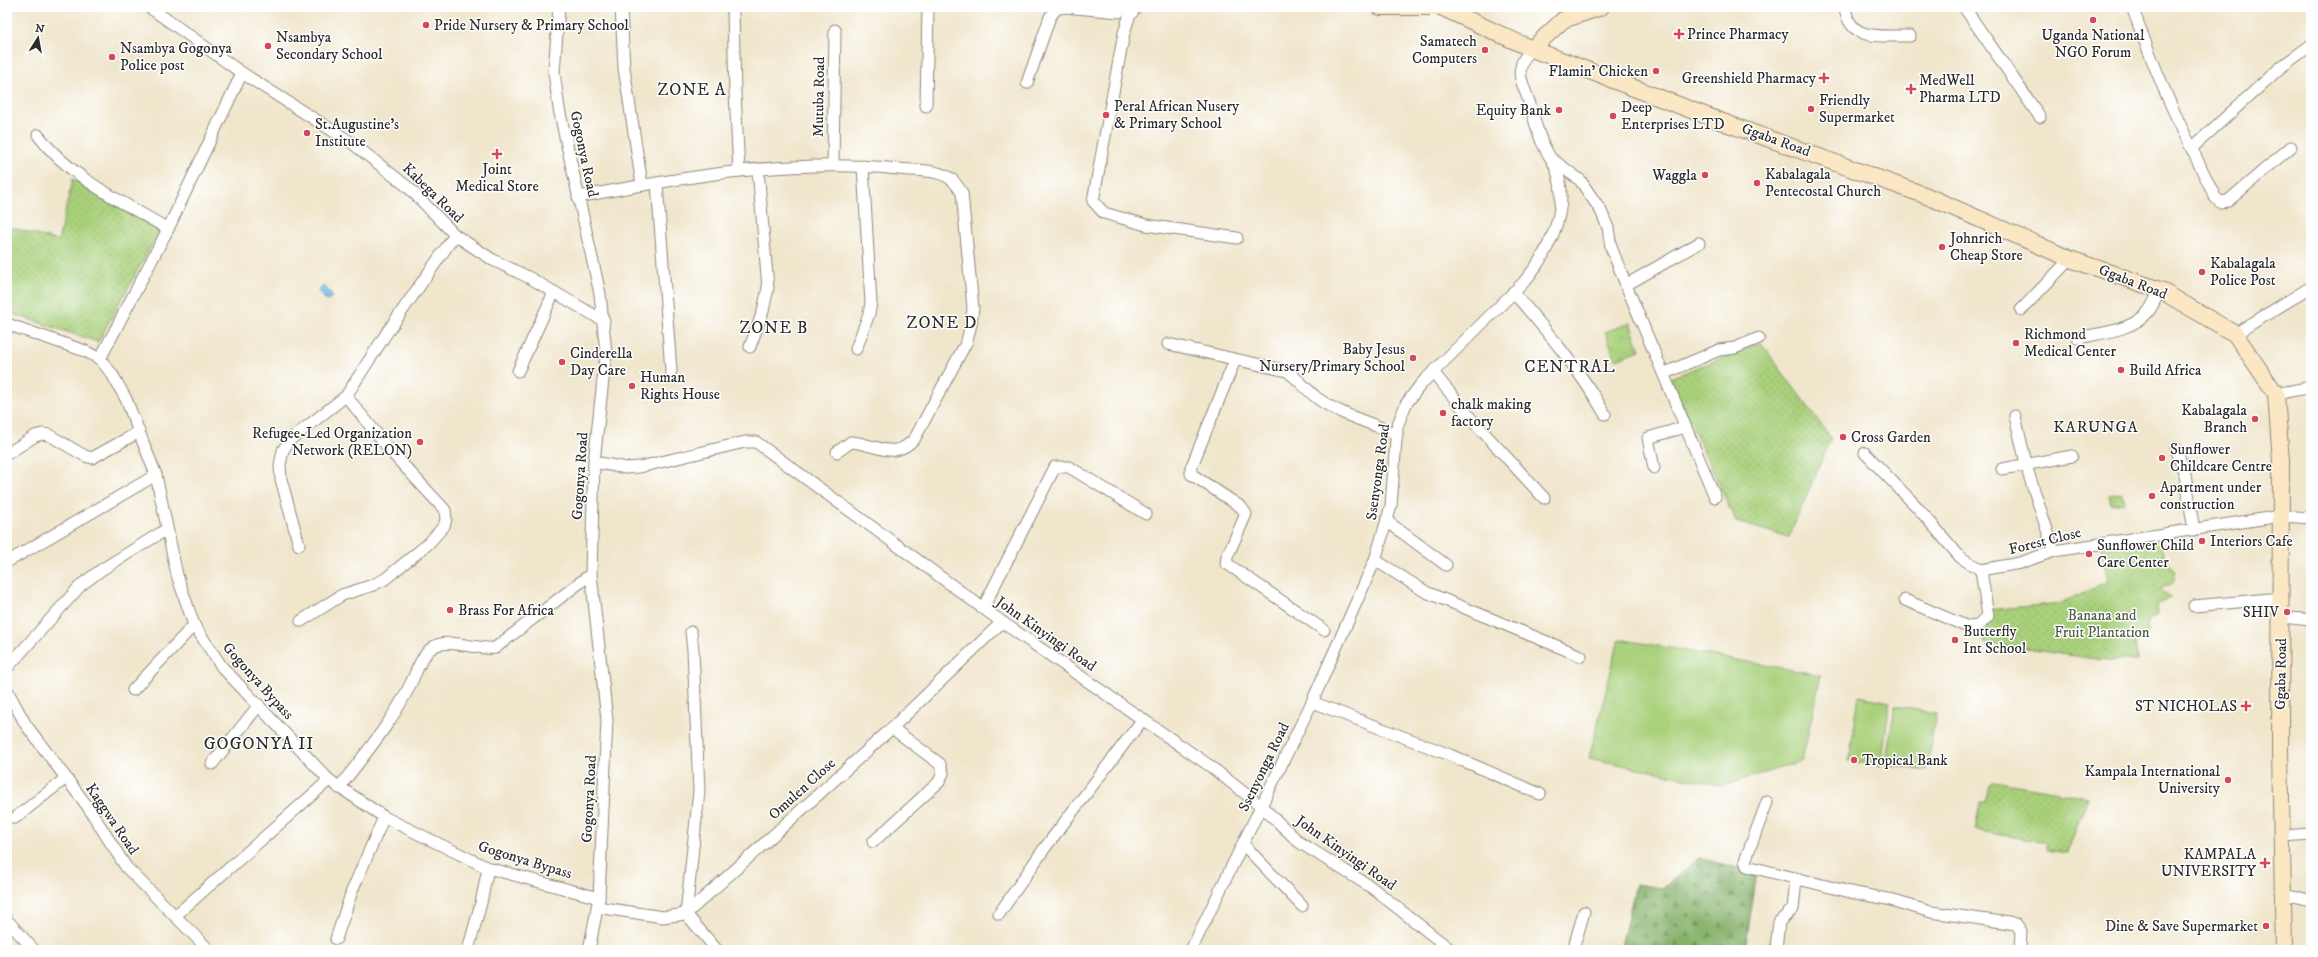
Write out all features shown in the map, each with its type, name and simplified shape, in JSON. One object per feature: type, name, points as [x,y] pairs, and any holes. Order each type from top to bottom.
[{"type":"main road","points":[[1380,7],[1442,7]]},
{"type":"main road","name":"Ggaba Road","points":[[1442,7],[1532,49],[1713,118],[1927,196],[2070,258],[2160,290],[2235,334],[2276,394],[2281,462],[2280,750],[2283,836],[2284,950]]},
{"type":"main road","points":[[1532,49],[1564,20],[1601,7]]},
{"type":"street","name":"Kabega Road","points":[[149,7],[242,73],[352,143],[409,188],[455,235],[493,260],[554,292],[604,321]]},
{"type":"street","name":"Gogonya Road","points":[[559,7],[554,72],[604,321],[606,352],[594,462],[591,574],[607,720],[598,903],[588,950]]},
{"type":"street","points":[[621,7],[624,68],[642,185]]},
{"type":"street","points":[[926,106],[928,7]]},
{"type":"street","points":[[1026,82],[1050,17],[1056,9],[1065,7],[1119,12],[1123,7]]},
{"type":"street","points":[[1136,7],[1129,17],[1124,33],[1093,201],[1104,213],[1146,225],[1237,238]]},
{"type":"street","points":[[1845,7],[1846,17],[1851,25],[1862,34],[1910,36]]},
{"type":"street","points":[[1964,7],[2040,117]]},
{"type":"street","points":[[2132,7],[2154,65],[2178,121],[2193,147],[2215,197],[2220,202],[2228,201],[2291,147]]},
{"type":"street","points":[[733,13],[740,171]]},
{"type":"street","name":"Mutuba Road","points":[[832,165],[835,30]]},
{"type":"street","points":[[2193,147],[2281,67],[2311,45]]},
{"type":"street","name":"Ssenyonga Road","points":[[1191,950],[1312,702],[1375,560],[1388,522],[1391,506],[1397,434],[1406,404],[1412,395],[1433,372],[1537,266],[1550,244],[1561,186],[1553,160],[1542,143],[1520,74],[1522,63],[1532,49]]},
{"type":"street","points":[[7,324],[64,342],[100,359],[168,229],[242,73]]},
{"type":"street","points":[[38,135],[48,149],[68,166],[168,229]]},
{"type":"street","points":[[1553,160],[1580,180],[1601,212],[1608,228],[1611,247],[1626,285],[1665,373],[1685,427],[1715,496]]},
{"type":"street","points":[[578,197],[642,185],[740,171],[832,165],[863,166],[937,173],[954,181],[962,193],[973,308],[971,324],[963,348],[916,438],[909,446],[898,450],[884,450],[851,442],[837,452]]},
{"type":"street","points":[[856,349],[869,314],[871,302],[863,166]]},
{"type":"street","points":[[750,348],[763,311],[768,288],[758,169]]},
{"type":"street","points":[[657,183],[671,371]]},
{"type":"street","points":[[299,545],[282,479],[281,458],[291,439],[346,396],[386,334],[455,235]]},
{"type":"street","points":[[1626,285],[1699,243]]},
{"type":"street","points":[[2021,310],[2070,258]]},
{"type":"street","points":[[2235,334],[2310,289]]},
{"type":"street","points":[[2078,338],[2125,327],[2138,320],[2148,312],[2160,290]]},
{"type":"street","points":[[518,371],[554,292]]},
{"type":"street","points":[[1513,292],[1549,334],[1586,382],[1605,414]]},
{"type":"street","points":[[1665,373],[1719,350],[1735,348],[1759,338]]},
{"type":"street","points":[[1168,344],[1287,371],[1297,378],[1317,397],[1331,406],[1397,434]]},
{"type":"street","name":"Gogonya Bypass","points":[[100,359],[112,374],[126,399],[156,475],[177,575],[194,625],[222,667],[329,780],[384,817],[488,868],[598,903]]},
{"type":"street","points":[[1235,360],[1191,468],[1191,474],[1241,507],[1246,514],[1227,557],[1226,564],[1340,640]]},
{"type":"street","points":[[1433,372],[1473,421],[1544,498]]},
{"type":"street","points":[[2276,394],[2311,387]]},
{"type":"street","points":[[301,621],[342,595],[373,585],[384,579],[428,544],[444,526],[446,519],[445,510],[394,455],[346,396]]},
{"type":"street","points":[[2015,416],[2026,465],[2054,552]]},
{"type":"street","points":[[1654,468],[1648,438],[1685,427]]},
{"type":"street","points":[[7,454],[35,436],[46,434],[85,456],[92,458],[139,432]]},
{"type":"street","name":"John Kinyingi Road","points":[[594,462],[626,468],[640,468],[745,442],[756,442],[1002,622],[1210,766],[1261,806],[1300,842],[1371,887],[1451,950]]},
{"type":"street","points":[[2176,448],[2185,475],[2194,530]]},
{"type":"street","points":[[1865,453],[1918,508],[1960,557],[1981,570],[1988,616],[1978,626],[1968,627],[1906,600]]},
{"type":"street","points":[[2002,469],[2072,456]]},
{"type":"street","points":[[983,608],[1055,467],[1069,467],[1146,514]]},
{"type":"street","points":[[7,562],[156,475]]},
{"type":"street","name":"Forest Close","points":[[1981,570],[2020,563],[2054,552],[2281,516],[2311,518]]},
{"type":"street","points":[[1388,522],[1446,565]]},
{"type":"street","points":[[7,668],[81,585],[101,570],[167,529]]},
{"type":"street","points":[[1375,560],[1426,592],[1580,656]]},
{"type":"street","points":[[339,788],[382,732],[404,699],[429,650],[444,643],[486,649],[495,648],[591,574]]},
{"type":"street","points":[[2194,606],[2281,598]]},
{"type":"street","points":[[2281,617],[2311,620]]},
{"type":"street","name":"Omulen Close","points":[[686,914],[892,728],[1002,622]]},
{"type":"street","points":[[133,690],[194,625]]},
{"type":"street","points":[[691,632],[699,791],[696,836],[686,902],[686,914],[717,950]]},
{"type":"street","name":"Kaggwa Road","points":[[8,693],[26,725],[88,807],[126,867],[209,950]]},
{"type":"street","points":[[1312,702],[1450,756],[1540,794]]},
{"type":"street","points":[[212,764],[259,705]]},
{"type":"street","points":[[1000,914],[1052,838],[1143,719]]},
{"type":"street","points":[[873,842],[939,782],[943,773],[940,764],[892,728]]},
{"type":"street","points":[[15,818],[66,778]]},
{"type":"street","points":[[175,916],[329,780]]},
{"type":"street","points":[[1767,802],[1745,864],[1755,869],[1887,899],[1931,912],[2016,924],[2021,931],[2020,950]]},
{"type":"street","points":[[336,939],[352,891],[384,817]]},
{"type":"street","points":[[2283,836],[2311,834]]},
{"type":"street","points":[[1243,844],[1302,906]]},
{"type":"street","points":[[468,950],[481,903],[488,868]]},
{"type":"street","points":[[1780,950],[1776,948],[1779,922],[1793,910],[1796,879]]},
{"type":"street","points":[[2284,894],[2311,900]]},
{"type":"street","points":[[598,903],[663,917],[686,914]]},
{"type":"street","points":[[1573,950],[1584,912]]},
{"type":"street","points":[[7,920],[34,950]]},
{"type":"green space","points":[[73,179],[161,228],[98,342],[7,312],[7,226],[58,241]]},
{"type":"green space","points":[[1630,323],[1640,350],[1616,359],[1605,332]]},
{"type":"green space","points":[[1761,343],[1831,438],[1789,537],[1736,522],[1670,378]]},
{"type":"green space","points":[[2122,493],[2124,502],[2111,504],[2109,495]]},
{"type":"green space","name":"Banana and Fruit Plantation","points":[[2160,540],[2168,565],[2176,571],[2173,583],[2160,589],[2172,598],[2157,603],[2158,615],[2150,619],[2148,622],[2147,634],[2139,636],[2139,639],[2135,640],[2137,662],[2096,659],[1984,643],[1989,610],[2061,603],[2108,581],[2101,547]]},
{"type":"green space","points":[[1619,639],[1821,675],[1802,761],[1723,786],[1589,758]]},
{"type":"green space","points":[[1859,696],[1890,702],[1881,766],[1849,761]]},
{"type":"green space","points":[[1895,706],[1936,713],[1926,771],[1885,764]]},
{"type":"green space","points":[[1994,781],[2088,797],[2067,853],[2046,850],[2046,843],[1975,830],[1980,802],[1985,802],[1989,784]]},
{"type":"green space","points":[[1699,858],[1757,873],[1745,950],[1620,950],[1636,884],[1663,888]]},
{"type":"water","points":[[324,286],[333,296],[327,301],[318,291]]},
{"type":"place","name":"Uganda National NGO Forum","points":[[2093,20]]},
{"type":"place","name":"Pride Nursery & Primary School","points":[[426,25]]},
{"type":"place","name":"Prince Pharmacy","points":[[1679,34]]},
{"type":"place","name":"Nsambya Secondary School","points":[[268,46]]},
{"type":"place","name":"Samatech Computers","points":[[1485,50]]},
{"type":"place","name":"Nsambya Gogonya Police post","points":[[112,57]]},
{"type":"place","name":"Flamin' Chicken","points":[[1656,71]]},
{"type":"place","name":"Greenshield Pharmacy","points":[[1824,78]]},
{"type":"place","name":"MedWell Pharma LTD","points":[[1911,89]]},
{"type":"place","name":"Friendly Supermarket","points":[[1811,109]]},
{"type":"place","name":"Equity Bank","points":[[1559,110]]},
{"type":"place","name":"Peral African Nusery & Primary School","points":[[1106,115]]},
{"type":"place","name":"Deep Enterprises LTD","points":[[1613,116]]},
{"type":"place","name":"St.Augustine's Institute","points":[[307,133]]},
{"type":"place","name":"Joint Medical Store","points":[[497,154]]},
{"type":"place","name":"Waggla","points":[[1705,175]]},
{"type":"place","name":"Kabalagala Pentecostal Church","points":[[1757,183]]},
{"type":"place","name":"Johnrich Cheap Store","points":[[1942,247]]},
{"type":"place","name":"Kabalagala Police Post","points":[[2202,272]]},
{"type":"place","name":"Richmond Medical Center","points":[[2016,343]]},
{"type":"place","name":"Baby Jesus Nursery/Primary School","points":[[1413,358]]},
{"type":"place","name":"Cinderella Day Care","points":[[562,362]]},
{"type":"place","name":"Build Africa","points":[[2121,370]]},
{"type":"place","name":"Human Rights House","points":[[632,386]]},
{"type":"place","name":"chalk making factory","points":[[1443,413]]},
{"type":"place","name":"Kabalagala Branch","points":[[2255,419]]},
{"type":"place","name":"Cross Garden","points":[[1843,437]]},
{"type":"place","name":"Refugee-Led Organization Network (RELON)","points":[[420,442]]},
{"type":"place","name":"Sunflower Childcare Centre","points":[[2162,458]]},
{"type":"place","name":"Apartment under construction","points":[[2152,496]]},
{"type":"place","name":"Interiors Cafe","points":[[2202,541]]},
{"type":"place","name":"Sunflower Child Care Center","points":[[2089,554]]},
{"type":"place","name":"Brass For Africa","points":[[450,610]]},
{"type":"place","name":"SHIV","points":[[2287,612]]},
{"type":"place","name":"Butterfly Int School","points":[[1955,640]]},
{"type":"place","name":"ST NICHOLAS","points":[[2246,706]]},
{"type":"place","name":"Tropical Bank","points":[[1854,760]]},
{"type":"place","name":"Kampala International University","points":[[2228,780]]},
{"type":"place","name":"KAMPALA UNIVERSITY","points":[[2265,863]]},
{"type":"place","name":"Dine & Save Supermarket","points":[[2266,926]]},
{"type":"district","name":"ZONE A","points":[[692,90]]},
{"type":"district","name":"ZONE D","points":[[942,323]]},
{"type":"district","name":"ZONE B","points":[[774,328]]},
{"type":"district","name":"CENTRAL","points":[[1570,367]]},
{"type":"district","name":"KARUNGA","points":[[2096,427]]},
{"type":"district","name":"GOGONYA II","points":[[259,744]]}]
